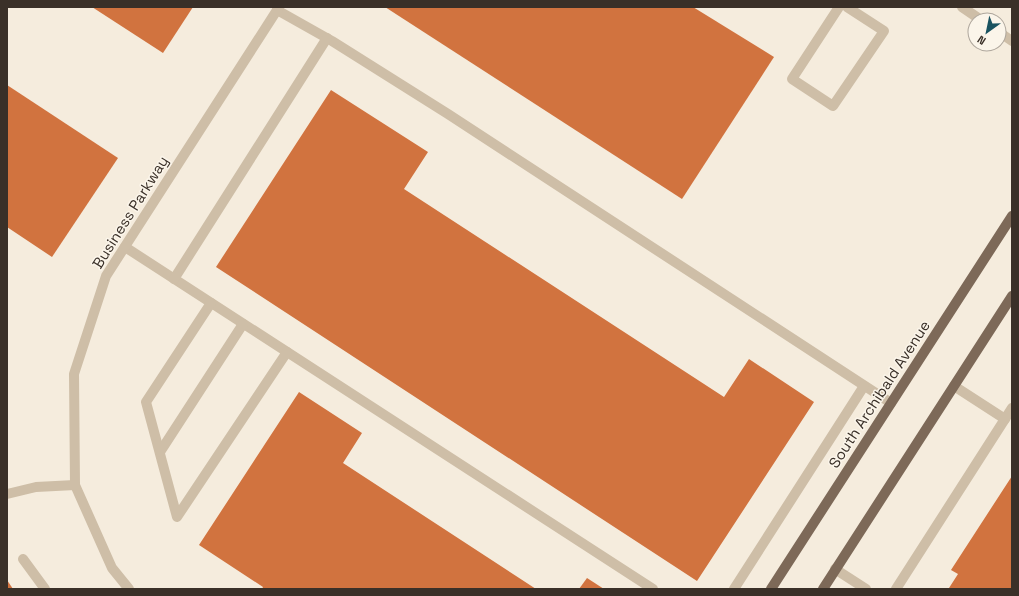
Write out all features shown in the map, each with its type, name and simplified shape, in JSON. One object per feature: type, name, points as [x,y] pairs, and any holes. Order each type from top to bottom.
[{"type":"main road","name":"South Archibald Avenue","points":[[771,589],[1012,216]]},
{"type":"main road","points":[[823,589],[1012,296]]},
{"type":"street","points":[[839,7],[792,79],[833,106],[884,31],[848,7]]},
{"type":"street","points":[[278,8],[448,114],[891,403]]},
{"type":"street","name":"Business Parkway","points":[[75,484],[74,374],[106,276],[278,8]]},
{"type":"street","points":[[174,279],[327,38]]},
{"type":"street","points":[[125,247],[653,589]]},
{"type":"street","points":[[211,303],[146,402],[177,518],[287,352]]},
{"type":"street","points":[[160,452],[243,324]]},
{"type":"street","points":[[734,589],[864,386]]},
{"type":"street","points":[[954,386],[1005,419]]},
{"type":"street","points":[[896,589],[1012,408]]},
{"type":"street","points":[[7,494],[36,487],[75,484],[112,568],[129,589]]},
{"type":"street","points":[[23,559],[45,589]]},
{"type":"street","points":[[835,570],[866,589]]},
{"type":"building","points":[[92,7],[193,7],[163,53]]},
{"type":"building","points":[[385,7],[693,7],[774,57],[682,199]]},
{"type":"building","points":[[7,85],[118,158],[52,257],[7,227]]},
{"type":"building","points":[[331,90],[428,152],[404,189],[724,397],[749,359],[814,402],[697,581],[216,267]]},
{"type":"building","points":[[299,392],[362,433],[343,463],[536,589],[262,589],[263,587],[199,545]]},
{"type":"building","points":[[1012,476],[1012,589],[950,589],[949,588],[958,574],[951,570]]},
{"type":"building","points":[[587,578],[604,589],[579,589]]},
{"type":"building","points":[[7,580],[13,589],[7,589]]}]
